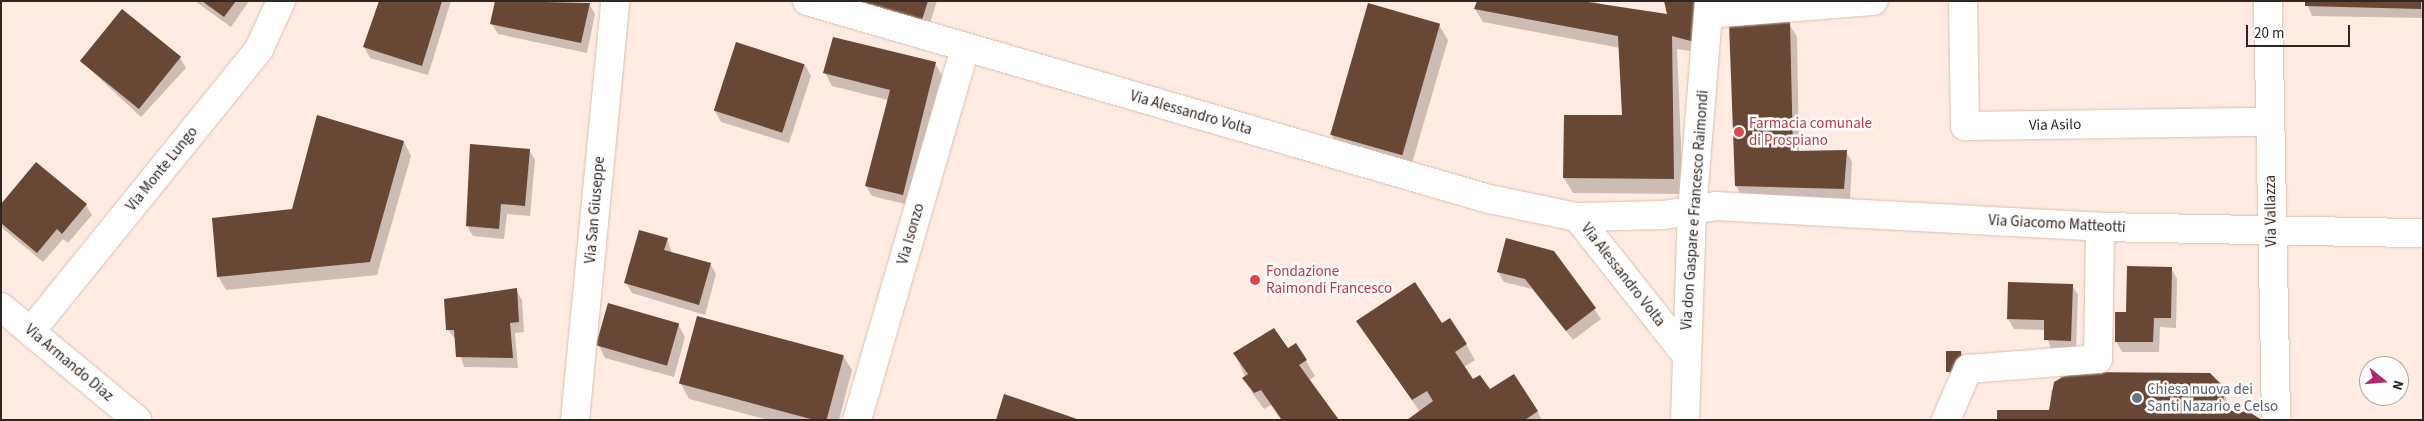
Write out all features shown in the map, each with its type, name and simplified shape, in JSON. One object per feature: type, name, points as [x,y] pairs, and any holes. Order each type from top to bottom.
[{"type":"street","name":"Via Monte Lungo","points":[[31,331],[259,49],[281,1]]},
{"type":"street","name":"Via San Giuseppe","points":[[575,420],[615,1]]},
{"type":"street","name":"Via Alessandro Volta","points":[[807,1],[965,49],[1489,199],[1577,217],[1692,212]]},
{"type":"street","points":[[1709,8],[1874,1]]},
{"type":"street","name":"Via Asilo","points":[[1963,1],[1965,126],[2270,122]]},
{"type":"street","name":"Via Vallazza","points":[[2268,1],[2276,420]]},
{"type":"street","name":"Via don Gaspare e Francesco Raimondi","points":[[1685,420],[1692,212],[1709,8]]},
{"type":"street","name":"Via Isonzo","points":[[857,420],[965,49]]},
{"type":"street","name":"Via Giacomo Matteotti","points":[[1692,212],[1716,206],[2100,227],[2423,233]]},
{"type":"street","name":"Via Alessandro Volta","points":[[1577,217],[1687,356]]},
{"type":"street","points":[[1946,420],[1968,369],[2098,358],[2100,227]]},
{"type":"street","name":"Via Armando Diaz","points":[[1,307],[136,420]]},
{"type":"building","points":[[202,1],[236,1],[224,17]]},
{"type":"building","points":[[379,1],[442,1],[422,66],[363,47]]},
{"type":"building","points":[[495,1],[590,3],[581,43],[490,24]]},
{"type":"building","points":[[855,1],[928,1],[921,23]]},
{"type":"building","points":[[1477,1],[1581,1],[1667,14],[1664,1],[1695,1],[1698,43],[1672,36],[1674,179],[1563,178],[1564,115],[1622,115],[1618,36],[1474,9]]},
{"type":"building","points":[[2305,1],[2421,1],[2421,9],[2305,6]]},
{"type":"building","points":[[1368,3],[1440,24],[1402,155],[1330,135]]},
{"type":"building","points":[[122,9],[181,57],[139,109],[80,61]]},
{"type":"building","points":[[1790,22],[1793,151],[1847,150],[1844,189],[1735,186],[1729,23]]},
{"type":"building","points":[[833,37],[936,62],[903,195],[865,186],[890,90],[823,73]]},
{"type":"building","points":[[736,42],[804,64],[782,133],[714,110]]},
{"type":"building","points":[[317,115],[404,141],[370,262],[217,277],[212,218],[292,209]]},
{"type":"building","points":[[470,144],[530,149],[525,206],[501,204],[499,229],[466,226]]},
{"type":"building","points":[[36,162],[87,204],[62,234],[57,229],[37,253],[1,223],[1,204]]},
{"type":"building","points":[[639,230],[668,238],[664,250],[711,263],[699,305],[624,283]]},
{"type":"building","points":[[1506,238],[1554,251],[1596,308],[1566,331],[1525,279],[1497,272]]},
{"type":"building","points":[[2127,266],[2172,267],[2171,318],[2154,318],[2153,342],[2115,342],[2115,312],[2126,312]]},
{"type":"building","points":[[1415,282],[1442,323],[1450,318],[1467,344],[1455,352],[1473,379],[1480,375],[1490,389],[1514,374],[1538,411],[1525,420],[1407,420],[1433,401],[1427,391],[1412,400],[1356,321]]},
{"type":"building","points":[[2008,282],[2073,284],[2071,341],[2044,340],[2044,320],[2007,319]]},
{"type":"building","points":[[517,288],[519,322],[510,323],[513,358],[456,357],[454,330],[446,330],[444,299]]},
{"type":"building","points":[[608,303],[679,323],[667,366],[596,345]]},
{"type":"building","points":[[697,316],[844,355],[826,420],[815,420],[679,384]]},
{"type":"building","points":[[1274,328],[1288,348],[1296,343],[1307,360],[1299,365],[1339,420],[1282,420],[1261,390],[1254,393],[1242,378],[1248,374],[1233,353]]},
{"type":"building","points":[[1946,351],[1961,351],[1961,372],[1946,372]]},
{"type":"building","name":"Chiesa nuova dei Santi Nazario e Celso","points":[[2072,372],[2210,373],[2223,386],[2224,410],[2249,412],[2262,420],[1997,420],[1997,410],[2049,410],[2054,382]]},
{"type":"building","points":[[1004,394],[1077,419],[1077,420],[996,420]]},
{"type":"place","name":"Farmacia comunale di Prospiano","points":[[1739,132]]},
{"type":"place","name":"Fondazione Raimondi Francesco","points":[[1255,280]]},
{"type":"place","name":"Chiesa nuova dei Santi Nazario e Celso","points":[[2137,398]]}]
